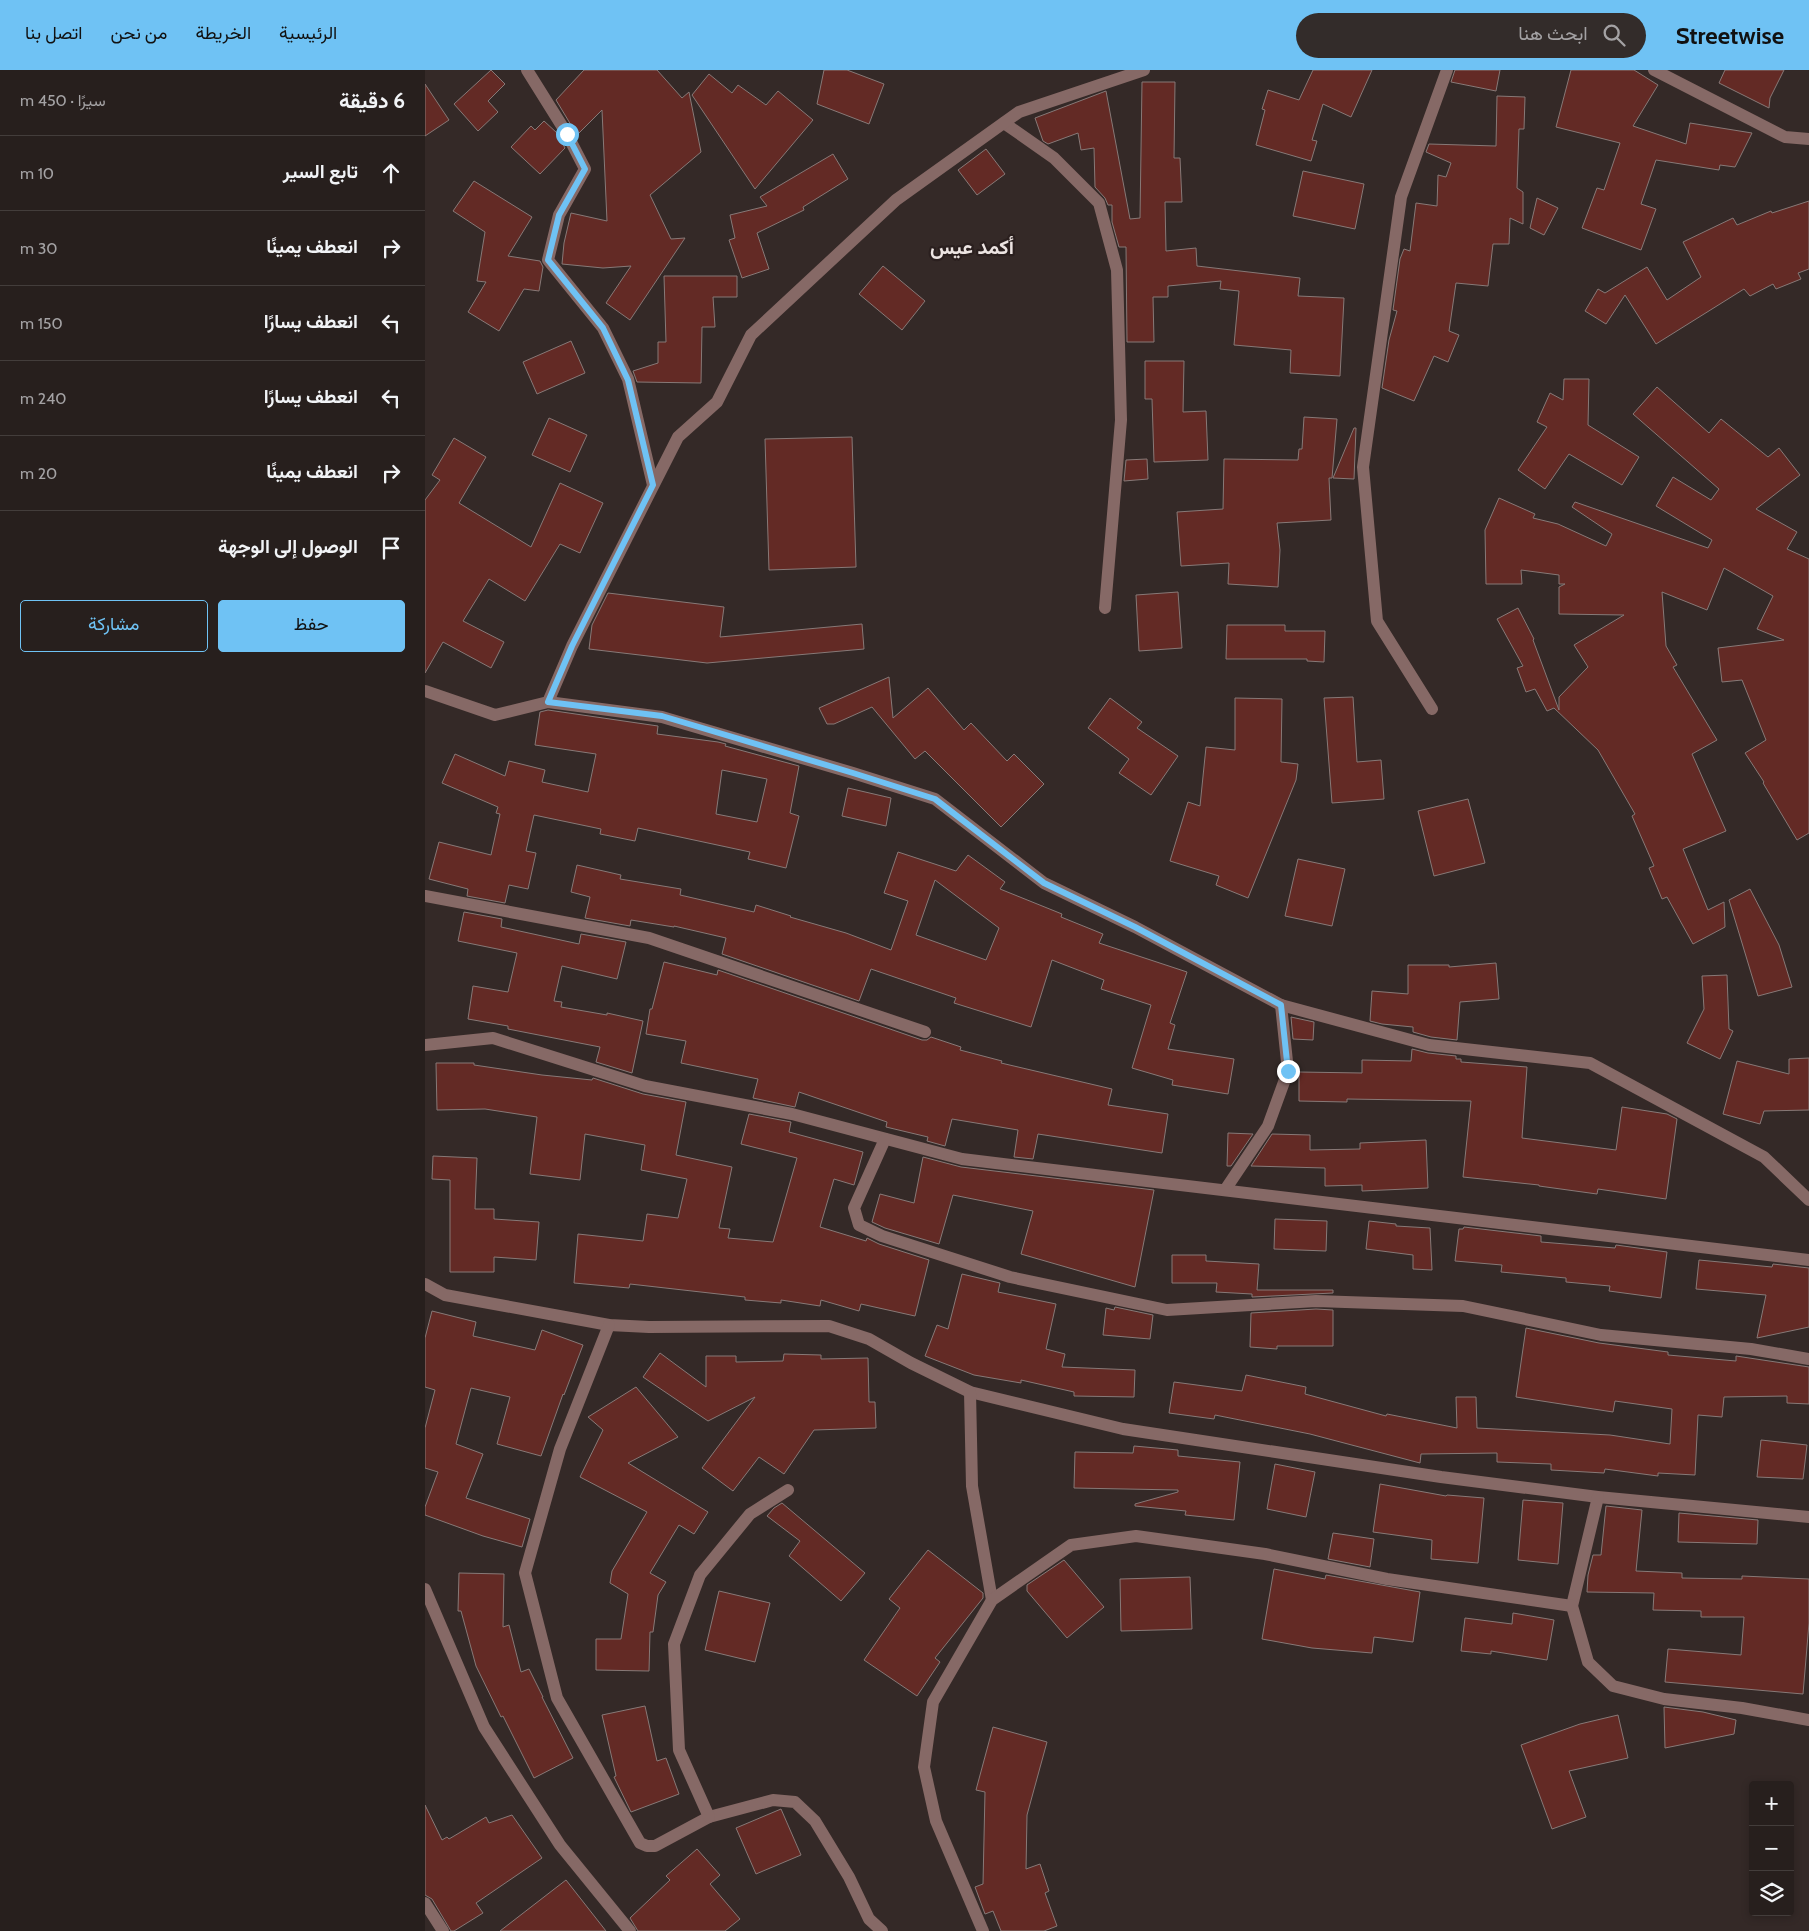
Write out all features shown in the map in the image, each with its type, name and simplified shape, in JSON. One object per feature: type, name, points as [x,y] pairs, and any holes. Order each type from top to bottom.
[{"type":"street","points":[[527,70],[567,134],[585,169],[559,215],[548,260],[603,328],[628,380],[653,485]]},
{"type":"street","points":[[548,702],[572,646],[678,437],[717,402],[751,335],[896,200],[1019,112],[1144,70]]},
{"type":"street","points":[[1432,709],[1377,620],[1363,467],[1401,197],[1447,70]]},
{"type":"street","points":[[1654,70],[1785,137],[1809,139]]},
{"type":"street","points":[[1004,123],[1054,158],[1099,203],[1117,270],[1121,420],[1105,608]]},
{"type":"street","points":[[425,691],[495,715],[548,702],[662,716],[935,799],[1044,883],[1135,927],[1281,1005],[1429,1045],[1590,1063],[1764,1157],[1809,1200]]},
{"type":"street","points":[[425,896],[649,938],[925,1032]]},
{"type":"street","points":[[1225,1190],[1268,1126],[1288,1071],[1281,1005]]},
{"type":"street","points":[[425,1045],[493,1038],[645,1086],[792,1114],[962,1160],[1809,1260]]},
{"type":"street","points":[[885,1139],[854,1208],[859,1225],[881,1236],[1010,1277],[1167,1310],[1316,1301],[1463,1306],[1601,1335],[1751,1349],[1809,1360]]},
{"type":"street","points":[[425,1284],[445,1295],[609,1325],[649,1327],[829,1326],[869,1339],[911,1363],[970,1392],[1123,1429],[1441,1477],[1599,1497],[1809,1517]]},
{"type":"street","points":[[609,1325],[560,1450],[525,1573],[557,1698],[640,1843],[647,1846],[655,1846],[709,1817],[773,1800],[795,1802],[815,1821],[849,1877],[869,1919],[882,1931]]},
{"type":"street","points":[[970,1392],[972,1486],[992,1600]]},
{"type":"street","points":[[709,1817],[679,1750],[675,1644],[700,1575],[750,1514],[788,1490]]},
{"type":"street","points":[[1599,1497],[1572,1606],[1588,1662],[1613,1686],[1664,1699],[1741,1708],[1809,1720]]},
{"type":"street","points":[[983,1931],[936,1821],[924,1767],[933,1702],[992,1600],[1071,1545],[1136,1536],[1265,1554],[1387,1579],[1572,1606]]},
{"type":"street","points":[[425,1588],[484,1727],[560,1845],[630,1931]]},
{"type":"street","points":[[425,1903],[443,1931]]},
{"type":"building","points":[[491,70],[505,84],[488,101],[498,112],[478,131],[454,104]]},
{"type":"building","points":[[584,70],[657,70],[682,98],[689,92],[701,152],[650,195],[671,239],[685,238],[630,320],[606,303],[631,266],[603,268],[562,264],[564,243],[571,213],[607,221],[602,110],[577,135],[556,100]]},
{"type":"building","points":[[824,70],[847,70],[884,84],[869,124],[817,104]]},
{"type":"building","points":[[1313,70],[1372,70],[1351,117],[1323,104],[1312,140],[1317,141],[1311,161],[1256,145],[1265,110],[1262,109],[1268,90],[1299,100]]},
{"type":"building","points":[[1455,70],[1500,70],[1496,91],[1451,82]]},
{"type":"building","points":[[1571,70],[1634,70],[1658,85],[1633,126],[1686,144],[1690,123],[1752,133],[1735,167],[1720,165],[1719,170],[1656,160],[1641,204],[1656,209],[1641,250],[1582,228],[1597,188],[1604,190],[1620,143],[1556,127]]},
{"type":"building","points":[[1725,70],[1784,70],[1770,98],[1769,108],[1719,83]]},
{"type":"building","points":[[709,74],[732,93],[738,85],[766,105],[778,91],[813,120],[755,189],[692,95]]},
{"type":"building","points":[[1142,82],[1175,82],[1174,158],[1180,158],[1182,202],[1165,202],[1166,251],[1196,248],[1197,266],[1300,278],[1298,296],[1344,298],[1340,376],[1290,373],[1291,350],[1234,345],[1239,291],[1220,289],[1221,281],[1168,286],[1168,297],[1153,297],[1154,342],[1127,342],[1126,247],[1119,247],[1112,222],[1112,205],[1108,205],[1105,198],[1095,187],[1094,148],[1081,150],[1078,133],[1048,144],[1043,141],[1035,118],[1106,91],[1130,219],[1140,218]]},
{"type":"building","points":[[425,84],[449,120],[425,136]]},
{"type":"building","points":[[1497,96],[1525,97],[1524,129],[1519,129],[1517,188],[1523,192],[1523,224],[1510,218],[1509,244],[1493,244],[1488,286],[1456,283],[1449,331],[1459,335],[1448,362],[1434,356],[1414,401],[1382,388],[1389,340],[1397,311],[1393,310],[1400,259],[1404,249],[1410,251],[1416,203],[1437,206],[1438,175],[1446,177],[1451,163],[1426,152],[1429,144],[1496,146]]},
{"type":"building","points":[[544,121],[557,133],[565,148],[540,174],[511,147],[531,126],[535,130]]},
{"type":"building","points":[[986,149],[1005,174],[977,195],[958,170]]},
{"type":"building","points":[[833,154],[848,179],[803,207],[804,210],[757,233],[769,269],[742,278],[729,240],[735,238],[730,215],[767,206],[760,197]]},
{"type":"building","points":[[1303,171],[1364,184],[1355,229],[1293,216]]},
{"type":"building","points":[[474,181],[532,217],[508,256],[540,261],[543,267],[539,291],[524,289],[499,331],[468,312],[486,282],[477,281],[485,232],[453,211]]},
{"type":"building","points":[[1537,198],[1558,208],[1544,235],[1530,228]]},
{"type":"building","points":[[1809,201],[1809,269],[1798,273],[1801,279],[1776,289],[1773,284],[1750,296],[1744,289],[1656,344],[1625,295],[1606,324],[1585,311],[1598,289],[1605,293],[1647,267],[1667,300],[1701,277],[1683,242],[1733,218],[1737,225],[1771,211],[1772,213]]},
{"type":"building","points":[[883,266],[925,301],[902,330],[859,294]]},
{"type":"building","points":[[664,276],[737,276],[737,297],[713,297],[715,327],[702,327],[701,383],[637,382],[633,371],[658,363],[658,342],[666,342]]},
{"type":"building","points":[[571,341],[585,373],[537,394],[523,362]]},
{"type":"building","points":[[1145,361],[1184,361],[1183,412],[1206,411],[1208,460],[1154,462],[1152,399],[1145,399]]},
{"type":"building","points":[[1564,379],[1589,379],[1588,425],[1639,457],[1622,485],[1569,454],[1545,489],[1518,470],[1547,427],[1537,422],[1550,393],[1563,400]]},
{"type":"building","points":[[1657,387],[1709,433],[1721,419],[1768,457],[1779,448],[1800,475],[1756,509],[1797,532],[1787,549],[1809,559],[1809,833],[1797,840],[1745,753],[1766,740],[1742,680],[1722,682],[1718,648],[1784,640],[1757,629],[1773,596],[1724,568],[1707,610],[1662,592],[1666,646],[1677,665],[1673,667],[1717,740],[1692,754],[1726,831],[1683,849],[1708,910],[1724,902],[1725,927],[1693,944],[1667,897],[1662,899],[1649,868],[1654,866],[1632,816],[1635,814],[1598,750],[1554,708],[1547,711],[1535,689],[1526,692],[1517,668],[1523,666],[1497,619],[1518,608],[1534,639],[1559,710],[1559,697],[1588,667],[1574,645],[1624,615],[1559,614],[1559,587],[1565,584],[1559,584],[1559,575],[1521,570],[1522,584],[1486,584],[1485,530],[1499,498],[1535,514],[1533,518],[1558,524],[1606,546],[1612,534],[1572,507],[1575,502],[1708,548],[1712,540],[1656,506],[1673,477],[1711,500],[1719,489],[1633,414]]},
{"type":"building","points":[[1304,417],[1337,419],[1332,478],[1329,478],[1331,520],[1277,523],[1280,550],[1278,587],[1228,584],[1229,563],[1181,566],[1177,512],[1223,509],[1224,459],[1298,460],[1299,449],[1302,449]]},
{"type":"building","points":[[549,418],[587,435],[570,472],[532,455]]},
{"type":"building","points":[[1354,428],[1356,428],[1354,479],[1333,478]]},
{"type":"building","points":[[852,437],[856,567],[769,570],[765,439]]},
{"type":"building","points":[[454,438],[486,457],[459,503],[531,547],[560,483],[603,503],[580,553],[560,544],[525,601],[489,579],[463,621],[504,642],[491,668],[443,642],[425,673],[425,500],[440,480],[432,475]]},
{"type":"building","points":[[1147,459],[1148,479],[1124,481],[1126,460]]},
{"type":"building","points":[[1178,592],[1182,648],[1139,651],[1136,595]]},
{"type":"building","points":[[608,593],[724,607],[720,637],[862,624],[864,649],[707,663],[589,649],[592,625]]},
{"type":"building","points":[[1227,625],[1285,625],[1285,631],[1325,631],[1324,662],[1307,661],[1307,659],[1226,659]]},
{"type":"building","points":[[889,677],[893,718],[928,688],[964,730],[971,723],[1007,761],[1014,754],[1044,784],[1001,827],[925,751],[915,759],[872,707],[834,724],[827,724],[819,708]]},
{"type":"building","points":[[1353,697],[1357,762],[1381,760],[1384,799],[1332,803],[1324,698]]},
{"type":"building","points":[[1110,698],[1142,722],[1137,728],[1178,756],[1151,795],[1119,773],[1129,759],[1088,728]]},
{"type":"building","points":[[1235,698],[1282,699],[1281,762],[1298,764],[1296,780],[1248,898],[1216,885],[1219,876],[1170,861],[1188,802],[1200,806],[1206,747],[1235,750]]},
{"type":"building","points":[[548,710],[658,726],[657,734],[718,742],[726,744],[725,746],[799,766],[790,813],[799,816],[786,868],[748,859],[750,852],[638,828],[635,841],[600,834],[601,829],[534,815],[526,851],[536,853],[528,889],[509,885],[505,903],[467,896],[468,889],[429,879],[439,842],[491,855],[500,814],[496,813],[498,807],[442,783],[455,754],[505,776],[509,761],[545,770],[542,782],[588,792],[596,754],[535,745],[540,712]],"holes":[[[722,770],[767,779],[757,822],[716,814]]]},
{"type":"building","points":[[848,788],[891,798],[886,826],[842,816]]},
{"type":"building","points":[[1468,799],[1485,863],[1434,876],[1418,811]]},
{"type":"building","points":[[898,852],[956,871],[968,855],[1005,882],[1000,889],[1062,914],[1061,917],[1103,934],[1099,943],[1187,972],[1170,1023],[1175,1025],[1168,1049],[1234,1059],[1228,1094],[1172,1085],[1173,1080],[1132,1068],[1151,1005],[1101,989],[1104,980],[1052,960],[1031,1027],[954,1003],[956,998],[871,969],[859,1001],[722,954],[726,938],[674,926],[631,920],[630,926],[585,918],[590,897],[571,892],[577,865],[621,875],[620,879],[681,889],[680,895],[754,912],[756,905],[846,933],[891,950],[908,901],[884,893]],"holes":[[[935,880],[999,928],[986,960],[916,935]]]},
{"type":"building","points":[[1298,859],[1345,869],[1332,926],[1285,916]]},
{"type":"building","points":[[1750,889],[1779,945],[1792,987],[1758,996],[1729,900]]},
{"type":"building","points":[[464,912],[502,919],[501,927],[579,944],[581,934],[626,942],[617,979],[562,966],[554,1001],[562,1002],[561,1007],[607,1015],[607,1013],[643,1021],[632,1073],[596,1062],[600,1047],[468,1019],[473,986],[508,992],[517,953],[458,941]]},
{"type":"building","points":[[664,962],[717,975],[718,970],[922,1040],[927,1040],[931,1037],[961,1047],[960,1050],[1002,1061],[1001,1063],[1112,1089],[1108,1105],[1168,1114],[1162,1153],[1038,1134],[1033,1159],[1014,1157],[1018,1130],[952,1119],[945,1146],[927,1141],[928,1137],[886,1127],[887,1122],[799,1092],[795,1107],[753,1098],[758,1079],[681,1063],[686,1041],[646,1034],[650,1009],[652,1009]]},
{"type":"building","points":[[1496,963],[1499,999],[1460,1002],[1457,1040],[1431,1037],[1413,1032],[1413,1027],[1370,1021],[1372,991],[1408,994],[1408,965],[1449,965],[1449,967]]},
{"type":"building","points":[[1727,975],[1729,1029],[1733,1031],[1720,1059],[1687,1043],[1704,1009],[1702,976]]},
{"type":"building","points":[[1291,1017],[1314,1022],[1313,1040],[1293,1039]]},
{"type":"building","points":[[1412,1049],[1456,1056],[1456,1059],[1461,1059],[1461,1062],[1527,1067],[1522,1138],[1616,1150],[1622,1107],[1667,1114],[1677,1119],[1666,1199],[1598,1189],[1597,1194],[1539,1185],[1463,1177],[1471,1101],[1347,1099],[1347,1102],[1299,1101],[1299,1072],[1362,1073],[1362,1060],[1411,1061]]},
{"type":"building","points":[[1809,1058],[1809,1110],[1764,1111],[1760,1124],[1723,1114],[1737,1061],[1789,1074],[1789,1059]]},
{"type":"building","points":[[436,1063],[474,1063],[474,1065],[542,1075],[592,1080],[593,1078],[643,1094],[686,1102],[676,1155],[732,1167],[719,1228],[730,1229],[728,1238],[773,1242],[797,1158],[741,1144],[749,1114],[791,1122],[789,1132],[863,1152],[854,1185],[834,1179],[820,1227],[866,1241],[867,1238],[879,1244],[929,1260],[915,1316],[861,1304],[859,1311],[821,1300],[820,1306],[781,1300],[781,1303],[745,1300],[745,1297],[630,1284],[629,1288],[574,1283],[578,1234],[643,1241],[647,1214],[678,1218],[687,1179],[641,1170],[645,1145],[585,1134],[580,1180],[530,1174],[537,1117],[485,1109],[437,1110]]},
{"type":"building","points":[[1228,1133],[1253,1134],[1231,1166],[1227,1166]]},
{"type":"building","points":[[1272,1134],[1310,1135],[1310,1150],[1360,1149],[1360,1143],[1426,1140],[1428,1188],[1362,1191],[1362,1185],[1325,1186],[1325,1168],[1251,1166]]},
{"type":"building","points":[[433,1156],[477,1158],[475,1209],[494,1209],[494,1219],[539,1222],[536,1260],[494,1257],[494,1272],[450,1272],[450,1180],[432,1179]]},
{"type":"building","points":[[923,1157],[961,1167],[1154,1190],[1135,1287],[1021,1254],[1033,1211],[953,1195],[939,1244],[885,1228],[872,1222],[880,1194],[914,1203]]},
{"type":"building","points":[[1275,1219],[1327,1221],[1326,1251],[1274,1249]]},
{"type":"building","points":[[1369,1221],[1396,1224],[1396,1226],[1430,1228],[1432,1270],[1413,1269],[1413,1255],[1366,1249]]},
{"type":"building","points":[[1464,1227],[1541,1236],[1541,1242],[1615,1248],[1616,1245],[1667,1252],[1661,1298],[1609,1291],[1610,1286],[1566,1282],[1566,1278],[1501,1272],[1502,1265],[1455,1261],[1459,1229]]},
{"type":"building","points":[[1172,1255],[1206,1255],[1206,1261],[1259,1264],[1257,1290],[1333,1290],[1333,1293],[1252,1297],[1252,1294],[1216,1292],[1217,1283],[1172,1283]]},
{"type":"building","points":[[1699,1260],[1772,1267],[1773,1264],[1809,1268],[1809,1327],[1757,1338],[1766,1295],[1696,1289]]},
{"type":"building","points":[[962,1274],[1000,1283],[998,1292],[1056,1304],[1046,1349],[1065,1354],[1062,1367],[1135,1370],[1134,1397],[1074,1396],[1074,1392],[1021,1380],[1021,1383],[974,1375],[925,1356],[937,1325],[948,1329]]},
{"type":"building","points":[[1115,1307],[1153,1315],[1150,1339],[1103,1335],[1106,1308],[1114,1310]]},
{"type":"building","points":[[1316,1309],[1333,1310],[1333,1346],[1277,1346],[1277,1349],[1250,1347],[1251,1313]]},
{"type":"building","points":[[432,1311],[476,1322],[473,1336],[535,1350],[542,1330],[583,1345],[541,1456],[497,1444],[510,1397],[471,1388],[456,1444],[483,1454],[466,1498],[530,1519],[522,1547],[483,1536],[425,1515],[425,1507],[438,1472],[425,1468],[425,1428],[435,1390],[425,1387],[425,1338]]},
{"type":"building","points":[[1526,1328],[1599,1343],[1668,1352],[1668,1355],[1736,1361],[1736,1356],[1809,1367],[1809,1404],[1787,1403],[1787,1396],[1724,1397],[1722,1417],[1698,1415],[1695,1475],[1658,1473],[1658,1476],[1605,1469],[1604,1473],[1551,1470],[1551,1464],[1497,1462],[1497,1453],[1421,1454],[1420,1463],[1310,1434],[1215,1415],[1214,1419],[1169,1413],[1174,1382],[1242,1391],[1246,1375],[1306,1387],[1305,1394],[1386,1416],[1387,1414],[1457,1428],[1456,1397],[1476,1397],[1477,1428],[1610,1435],[1670,1444],[1672,1409],[1615,1401],[1613,1412],[1516,1397]]},
{"type":"building","points":[[660,1353],[706,1387],[706,1356],[736,1356],[736,1362],[783,1361],[784,1354],[821,1355],[821,1359],[868,1358],[869,1402],[875,1402],[876,1428],[814,1430],[784,1474],[759,1457],[733,1491],[702,1468],[755,1397],[708,1421],[643,1377]]},
{"type":"building","points":[[636,1387],[678,1437],[628,1463],[708,1512],[694,1534],[679,1525],[650,1573],[666,1582],[658,1595],[653,1632],[650,1632],[649,1671],[596,1670],[596,1639],[621,1639],[628,1594],[610,1583],[612,1571],[647,1512],[580,1477],[603,1430],[588,1417]]},
{"type":"building","points":[[1761,1440],[1807,1445],[1803,1479],[1757,1477]]},
{"type":"building","points":[[1134,1446],[1178,1450],[1178,1456],[1240,1462],[1234,1520],[1185,1515],[1186,1511],[1135,1506],[1135,1504],[1178,1492],[1178,1490],[1074,1488],[1075,1452],[1133,1453]]},
{"type":"building","points":[[1275,1464],[1315,1472],[1306,1517],[1267,1509]]},
{"type":"building","points":[[1380,1484],[1446,1496],[1484,1498],[1478,1563],[1431,1559],[1432,1540],[1373,1532]]},
{"type":"building","points":[[1523,1500],[1563,1503],[1558,1564],[1518,1560]]},
{"type":"building","points":[[782,1503],[865,1573],[841,1601],[789,1556],[800,1541],[767,1516]]},
{"type":"building","points":[[1606,1506],[1642,1510],[1636,1571],[1682,1573],[1682,1578],[1742,1579],[1742,1576],[1809,1579],[1809,1623],[1803,1694],[1665,1682],[1668,1649],[1741,1655],[1744,1617],[1701,1617],[1701,1611],[1653,1610],[1654,1593],[1587,1592],[1588,1575],[1593,1555],[1601,1555]]},
{"type":"building","points":[[1679,1513],[1758,1520],[1757,1544],[1678,1542]]},
{"type":"building","points":[[1333,1533],[1374,1539],[1370,1567],[1328,1559]]},
{"type":"building","points":[[928,1550],[983,1593],[983,1598],[935,1658],[940,1662],[917,1696],[864,1660],[900,1608],[889,1599]]},
{"type":"building","points":[[1064,1560],[1104,1607],[1067,1638],[1027,1591],[1027,1585]]},
{"type":"building","points":[[1274,1569],[1325,1579],[1326,1575],[1420,1592],[1413,1642],[1374,1637],[1372,1653],[1312,1648],[1262,1639]]},
{"type":"building","points":[[459,1573],[504,1574],[503,1627],[509,1625],[521,1672],[529,1669],[573,1758],[534,1778],[476,1666],[461,1611],[458,1611]]},
{"type":"building","points":[[1190,1577],[1192,1629],[1121,1631],[1120,1579]]},
{"type":"building","points":[[719,1591],[770,1603],[755,1662],[705,1650]]},
{"type":"building","points":[[1513,1613],[1554,1620],[1547,1660],[1491,1651],[1491,1654],[1461,1651],[1465,1618],[1512,1624]]},
{"type":"building","points":[[645,1706],[657,1761],[666,1758],[679,1794],[631,1812],[614,1777],[616,1776],[602,1715]]},
{"type":"building","points":[[1664,1707],[1703,1712],[1736,1720],[1734,1734],[1665,1748]]},
{"type":"building","points":[[1618,1715],[1628,1758],[1569,1771],[1586,1817],[1552,1829],[1521,1745],[1580,1724]]},
{"type":"building","points":[[993,1727],[1047,1742],[1027,1815],[1026,1869],[1040,1864],[1049,1891],[1045,1893],[1057,1926],[1044,1931],[1001,1931],[993,1911],[985,1914],[975,1887],[983,1884],[985,1792],[976,1790]]},
{"type":"building","points":[[425,1805],[442,1840],[447,1837],[449,1839],[486,1817],[489,1823],[512,1815],[542,1858],[476,1903],[483,1913],[454,1931],[451,1931],[432,1899],[425,1895]]},
{"type":"building","points":[[781,1809],[801,1855],[756,1874],[736,1828]]},
{"type":"building","points":[[697,1849],[720,1875],[710,1884],[740,1919],[725,1931],[638,1931],[630,1918],[670,1880],[666,1876]]},
{"type":"building","points":[[566,1880],[606,1931],[500,1931],[553,1890]]},
{"type":"district","name":"أكمد عيس","points":[[972,247]]},
{"type":"route","points":[[567,134],[585,169],[559,215],[548,260],[603,328],[628,380],[653,485],[572,646],[548,702],[662,716],[935,799],[1044,883],[1135,927],[1281,1005],[1288,1071]]}]
